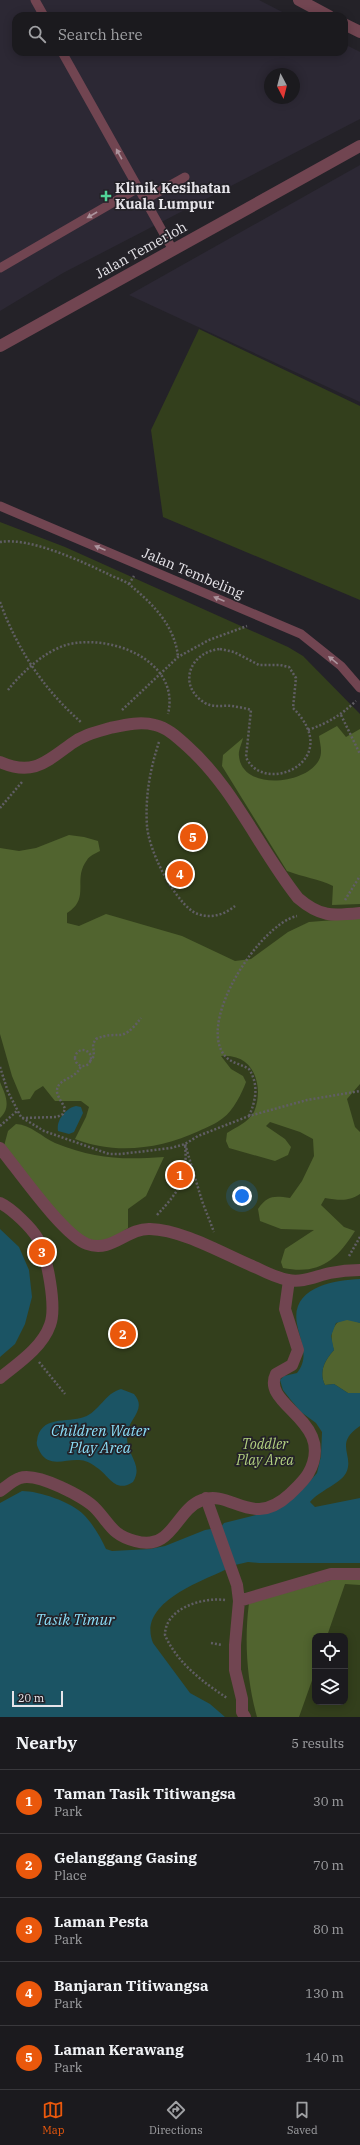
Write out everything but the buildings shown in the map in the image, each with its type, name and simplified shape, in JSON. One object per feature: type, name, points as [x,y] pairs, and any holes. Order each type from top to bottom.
[{"type":"street","points":[[299,0],[322,12]]},
{"type":"street","points":[[348,26],[360,32]]},
{"type":"street","name":"Jalan Temerloh","points":[[0,346],[360,146]]},
{"type":"street","points":[[0,762],[16,768],[28,769],[36,767],[73,742],[95,732],[122,725],[146,723],[164,728],[196,754],[220,780],[298,898],[316,912],[326,915],[360,913]]},
{"type":"street","points":[[0,1148],[63,1226],[78,1240],[87,1244],[104,1246],[143,1228],[164,1231],[187,1238],[273,1275],[289,1280],[304,1280],[329,1273],[360,1270]]},
{"type":"street","points":[[0,1203],[24,1222],[37,1238],[45,1257],[52,1309],[50,1325],[43,1339],[0,1378]]},
{"type":"street","points":[[0,1491],[20,1478],[28,1476],[43,1480],[86,1501],[96,1509],[115,1532],[136,1542],[156,1541],[168,1534],[193,1505],[206,1498],[215,1498],[252,1509],[275,1505],[304,1480],[313,1462],[314,1446],[309,1428],[283,1402],[274,1384],[276,1374],[292,1365],[298,1356],[297,1345],[285,1309],[289,1280]]},
{"type":"street","points":[[206,1498],[235,1575],[239,1601],[234,1659],[244,1714]]},
{"type":"street","points":[[239,1601],[330,1574],[360,1574]]},
{"type":"lane","points":[[35,0],[42,12]]},
{"type":"lane","points":[[64,56],[173,250]]},
{"type":"lane","points":[[144,200],[185,177]]},
{"type":"lane","points":[[0,268],[138,188]]},
{"type":"lane","name":"Jalan Tembeling","points":[[0,506],[301,634],[341,666],[360,688]]},
{"type":"path","points":[[0,542],[34,545],[63,554],[129,584],[166,621],[174,636],[178,657]]},
{"type":"path","points":[[129,584],[135,573]]},
{"type":"path","points":[[0,602],[14,637],[32,667],[73,716],[95,732]]},
{"type":"path","points":[[121,711],[178,657],[209,640],[249,625]]},
{"type":"path","points":[[8,690],[41,658],[65,646],[93,642],[107,644],[132,652],[153,665],[161,673],[170,691],[169,712],[152,769],[147,801],[147,827],[155,854],[177,894],[193,911],[210,916],[228,912],[234,906]]},
{"type":"path","points":[[220,649],[234,652],[259,665],[280,665],[289,667],[296,678],[293,708],[305,722],[308,730],[310,742],[308,754],[300,766],[276,774],[257,769],[248,762],[246,757],[251,710],[232,706],[212,706],[200,699],[192,690],[190,678],[192,666],[203,654],[220,649]]},
{"type":"path","points":[[308,730],[325,724],[341,715],[356,701]]},
{"type":"path","points":[[341,715],[360,754]]},
{"type":"path","points":[[0,808],[36,767]]},
{"type":"path","points":[[334,915],[360,876]]},
{"type":"path","points":[[249,1116],[255,1102],[255,1084],[249,1069],[225,1056],[220,1048],[218,1038],[222,1009],[232,982],[259,943],[284,920],[301,915]]},
{"type":"path","points":[[22,1118],[57,1117],[62,1114],[65,1109],[57,1090],[61,1081],[76,1074],[81,1066],[86,1065],[90,1061],[94,1056],[93,1044],[96,1040],[101,1037],[120,1036],[132,1030],[141,1018]]},
{"type":"path","points":[[81,1066],[76,1061],[75,1056],[78,1051],[83,1050],[88,1052],[90,1061]]},
{"type":"path","points":[[0,1067],[17,1110],[22,1118],[44,1131],[108,1154],[142,1152],[185,1144],[198,1136],[249,1116],[307,1100],[360,1091]]},
{"type":"path","points":[[0,1126],[17,1110]]},
{"type":"path","points":[[143,1228],[162,1209],[182,1183],[186,1163],[185,1144]]},
{"type":"path","points":[[185,1144],[202,1201],[215,1234]]},
{"type":"path","points":[[30,1352],[65,1394]]},
{"type":"path","points":[[239,1601],[216,1599],[188,1606],[179,1611],[167,1623],[165,1635],[178,1655],[195,1675],[244,1714]]},
{"type":"shaded area","name":"Klinik Kesihatan Kuala Lumpur","points":[[0,0],[259,0],[282,12],[12,12],[12,56],[348,56],[348,46],[360,52],[360,119],[63,273],[0,311]]},
{"type":"shaded area","points":[[360,165],[360,402],[129,295]]},
{"type":"green space","points":[[199,329],[360,406],[360,600],[163,517],[151,430]]},
{"type":"green space","name":"Toddler Play Area","points":[[0,522],[65,547],[288,647],[303,656],[360,714],[360,1717],[0,1717]]},
{"type":"green space","points":[[337,726],[346,737],[360,729],[360,904],[332,905],[333,886],[287,871],[222,766],[223,755],[243,738],[239,756],[243,767],[251,775],[262,779],[275,780],[289,779],[301,775],[312,768],[319,760],[321,751],[319,736]]},
{"type":"green space","points":[[69,835],[98,841],[100,851],[89,857],[83,867],[80,895],[74,907],[67,913],[67,923],[79,926],[106,914],[182,936],[235,961],[251,959],[288,932],[309,922],[360,918],[360,1084],[347,1099],[355,1127],[360,1132],[360,1194],[356,1197],[339,1200],[325,1198],[321,1205],[344,1227],[355,1231],[341,1250],[325,1263],[317,1267],[307,1269],[296,1270],[283,1268],[281,1262],[285,1249],[314,1230],[281,1229],[260,1221],[258,1209],[268,1199],[275,1197],[290,1198],[302,1181],[314,1156],[313,1139],[300,1132],[270,1122],[266,1126],[285,1139],[291,1147],[288,1155],[275,1161],[229,1148],[226,1141],[227,1133],[248,1119],[256,1107],[258,1091],[257,1083],[252,1070],[243,1060],[229,1056],[221,1056],[231,1069],[243,1076],[246,1082],[237,1102],[227,1115],[199,1131],[153,1146],[138,1148],[106,1147],[75,1139],[86,1117],[89,1107],[81,1101],[55,1101],[43,1086],[35,1091],[30,1099],[22,1100],[12,1076],[0,1034],[0,848],[19,851],[36,848]]},
{"type":"green space","points":[[0,1082],[7,1105],[4,1114],[0,1118]]},
{"type":"green space","points":[[16,1124],[32,1129],[55,1143],[96,1155],[122,1158],[164,1157],[146,1196],[128,1209],[128,1228],[106,1240],[97,1241],[86,1237],[60,1216],[4,1146],[8,1131]]},
{"type":"green space","points":[[341,1320],[353,1320],[360,1323],[360,1393],[348,1393],[334,1384],[325,1385],[323,1380],[322,1375],[324,1366],[328,1357],[334,1350],[332,1342],[333,1330],[337,1323]]},
{"type":"green space","points":[[331,1580],[360,1580],[360,1585],[345,1584],[328,1633],[312,1633],[312,1680],[299,1717],[257,1717],[247,1661],[247,1617],[249,1603]]},
{"type":"water","points":[[72,1107],[81,1107],[83,1113],[74,1132],[69,1134],[58,1131],[62,1115]]},
{"type":"water","points":[[0,1229],[19,1247],[29,1270],[32,1297],[25,1324],[15,1344],[0,1357]]},
{"type":"water","points":[[360,1279],[360,1323],[347,1320],[336,1323],[331,1336],[334,1350],[326,1361],[322,1375],[325,1385],[334,1384],[348,1393],[360,1393],[360,1426],[352,1432],[346,1444],[348,1467],[346,1473],[340,1480],[310,1502],[315,1507],[360,1498],[360,1563],[248,1562],[235,1565],[220,1528],[224,1523],[276,1510],[304,1488],[317,1473],[321,1456],[322,1432],[316,1423],[301,1412],[290,1399],[283,1390],[280,1380],[284,1376],[297,1373],[303,1361],[304,1355],[297,1324],[297,1311],[300,1302],[307,1294],[316,1288],[338,1281]]},
{"type":"water","name":"Children Water Play Area","points":[[121,1389],[134,1394],[139,1405],[136,1415],[128,1430],[127,1436],[127,1443],[137,1470],[133,1482],[127,1485],[117,1485],[101,1470],[88,1462],[74,1460],[58,1462],[48,1460],[44,1457],[37,1446],[39,1433],[43,1427],[55,1422],[77,1419],[89,1415],[111,1394]]},
{"type":"water","name":"Tasik Timur","points":[[22,1491],[29,1491],[55,1498],[79,1510],[94,1527],[106,1549],[112,1551],[150,1549],[165,1546],[211,1529],[227,1569],[202,1580],[174,1596],[162,1605],[154,1616],[150,1629],[153,1643],[190,1693],[210,1704],[225,1717],[0,1717],[0,1503]]},
{"type":"place","name":"Klinik Kesihatan Kuala Lumpur","points":[[106,196]]},
{"type":"place","name":"Laman Kerawang","points":[[193,837]]},
{"type":"place","name":"Banjaran Titiwangsa","points":[[180,874]]},
{"type":"place","name":"Taman Tasik Titiwangsa","points":[[180,1175]]},
{"type":"place","name":"Laman Pesta","points":[[42,1252]]},
{"type":"place","name":"Gelanggang Gasing","points":[[123,1334]]}]
